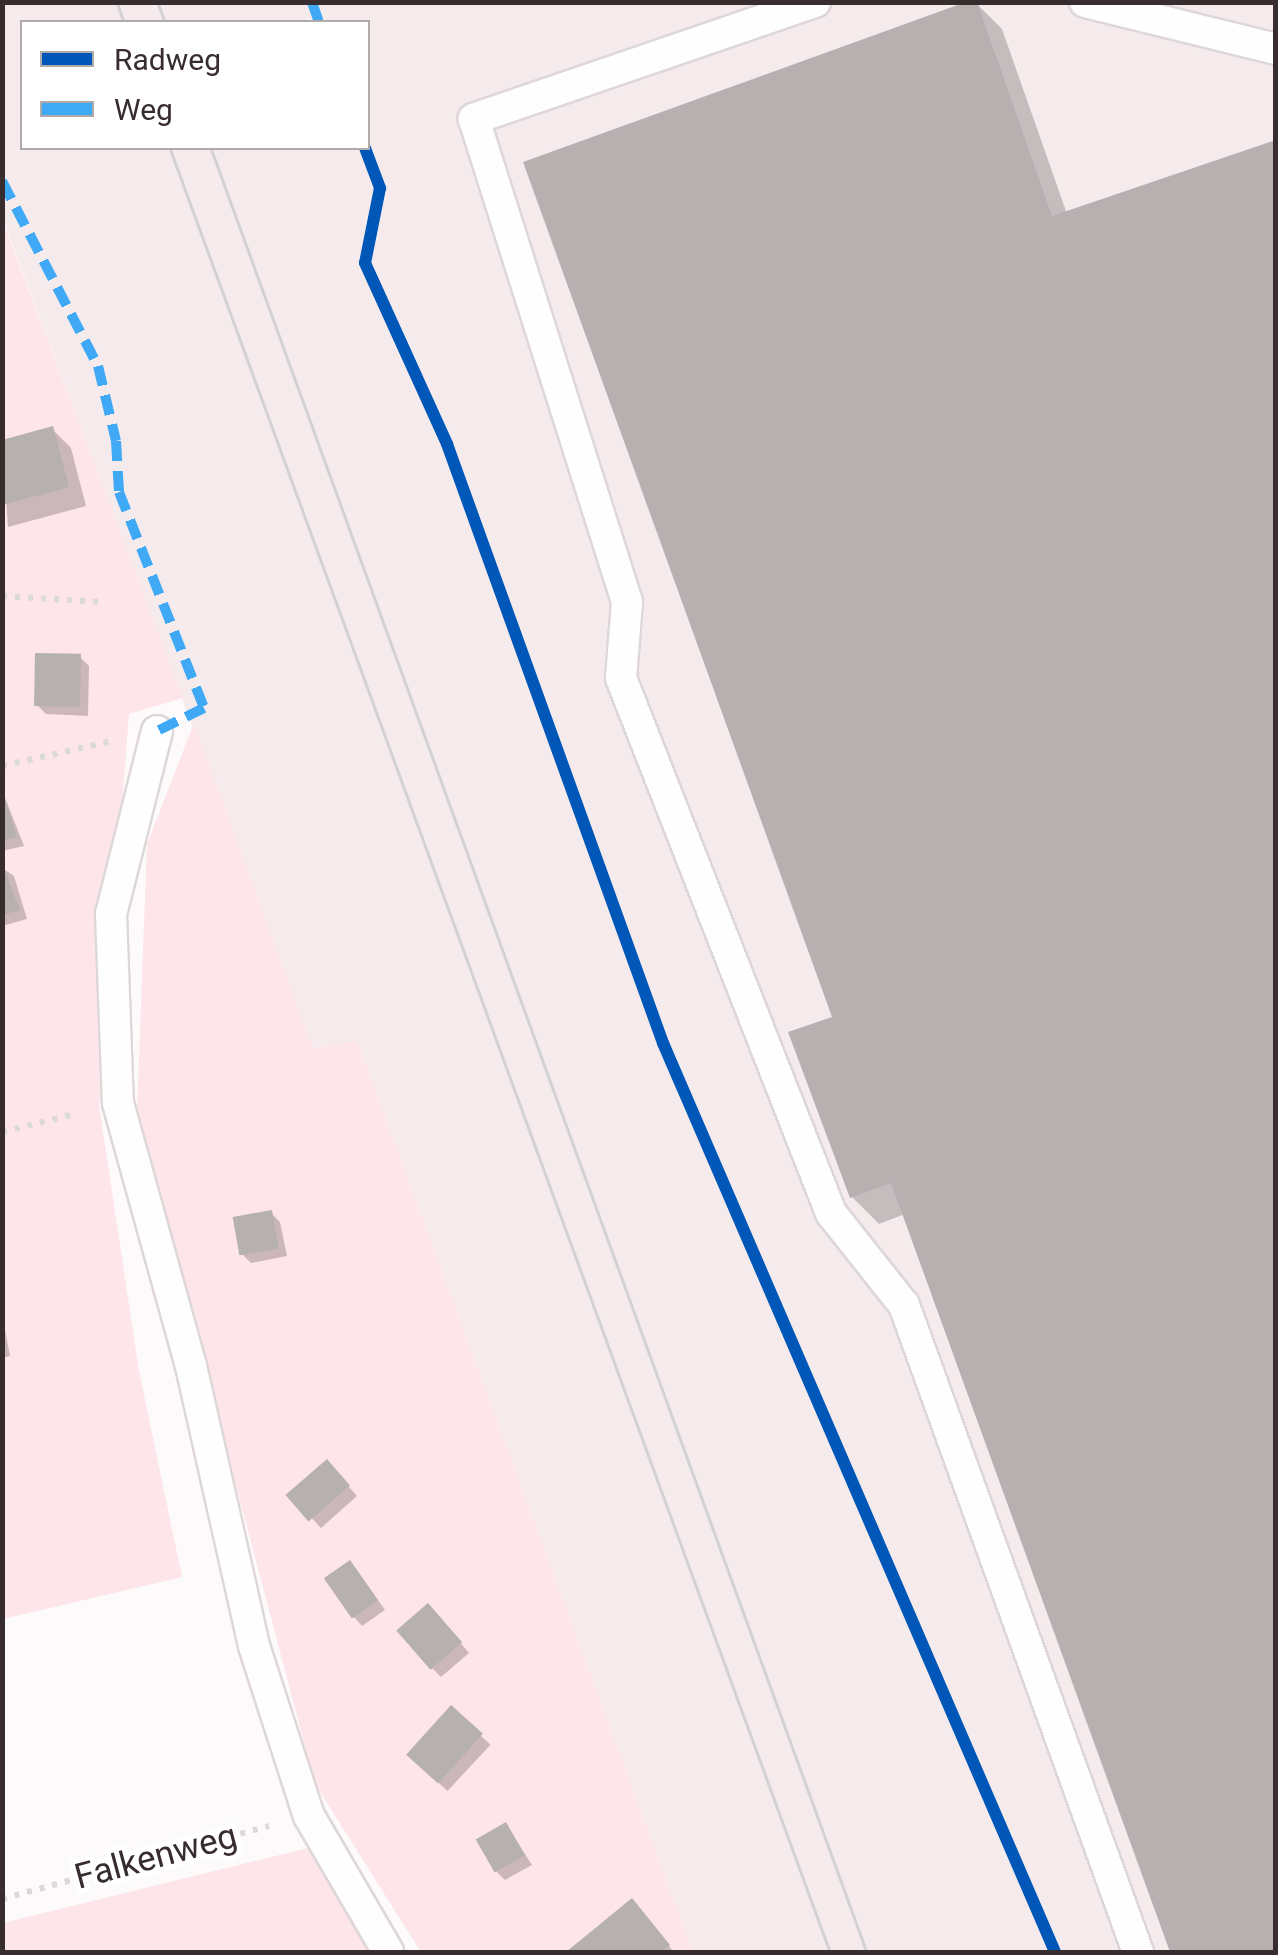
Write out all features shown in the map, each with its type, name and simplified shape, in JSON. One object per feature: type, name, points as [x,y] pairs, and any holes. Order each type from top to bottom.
[{"type":"lane","points":[[815,2],[474,119],[626,602],[621,678],[830,1214],[904,1305],[1138,1952]]},
{"type":"lane","points":[[1085,2],[1276,48]]},
{"type":"lane","points":[[157,731],[111,914],[118,1103],[191,1366],[254,1646],[309,1816],[388,1952]]},
{"type":"path","points":[[2,596],[102,602]]},
{"type":"path","points":[[2,766],[157,731]]},
{"type":"path","points":[[2,1132],[118,1103]]},
{"type":"shaded area","points":[[3,3],[1275,3],[1275,1952],[693,1952],[357,1040],[313,1050],[3,219]]},
{"type":"shaded area","points":[[2,219],[183,698],[129,714],[99,1105],[139,1371],[182,1577],[3,1619]]},
{"type":"shaded area","points":[[194,723],[313,1049],[357,1040],[693,1952],[421,1952],[315,1784],[137,1111],[147,844]]},
{"type":"shaded area","points":[[308,1848],[369,1952],[3,1952],[3,1923]]},
{"type":"building","points":[[966,2],[977,2],[1052,216],[1276,140],[1276,1952],[1170,1952],[891,1183],[850,1198],[788,1032],[832,1017],[523,162]]},
{"type":"building","points":[[53,426],[69,487],[2,505],[2,440]]},
{"type":"building","points":[[35,653],[81,654],[80,707],[34,706]]},
{"type":"building","points":[[2,790],[17,837],[2,841]]},
{"type":"building","points":[[2,865],[20,910],[2,915]]},
{"type":"building","points":[[272,1210],[279,1248],[239,1255],[233,1217]]},
{"type":"building","points":[[327,1459],[350,1485],[308,1521],[285,1495]]},
{"type":"building","points":[[350,1560],[378,1600],[352,1618],[324,1578]]},
{"type":"building","points":[[428,1603],[462,1642],[430,1670],[396,1631]]},
{"type":"building","points":[[451,1705],[483,1734],[438,1784],[406,1755]]},
{"type":"building","points":[[506,1822],[525,1855],[495,1872],[476,1840]]},
{"type":"building","points":[[632,1898],[670,1945],[661,1952],[566,1952]]},
{"type":"tram line","points":[[117,2],[123,20]]},
{"type":"tram line","points":[[158,2],[164,20]]},
{"type":"tram line","points":[[171,150],[830,1952]]},
{"type":"tram line","points":[[212,150],[867,1952]]},
{"type":"marked path","points":[[312,2],[318,20]]},
{"type":"marked path","points":[[2,181],[98,366],[116,441],[119,492],[204,708],[157,731]]},
{"type":"cycle path","points":[[366,150],[380,188],[365,263],[447,444],[663,1043],[1055,1952]]}]
